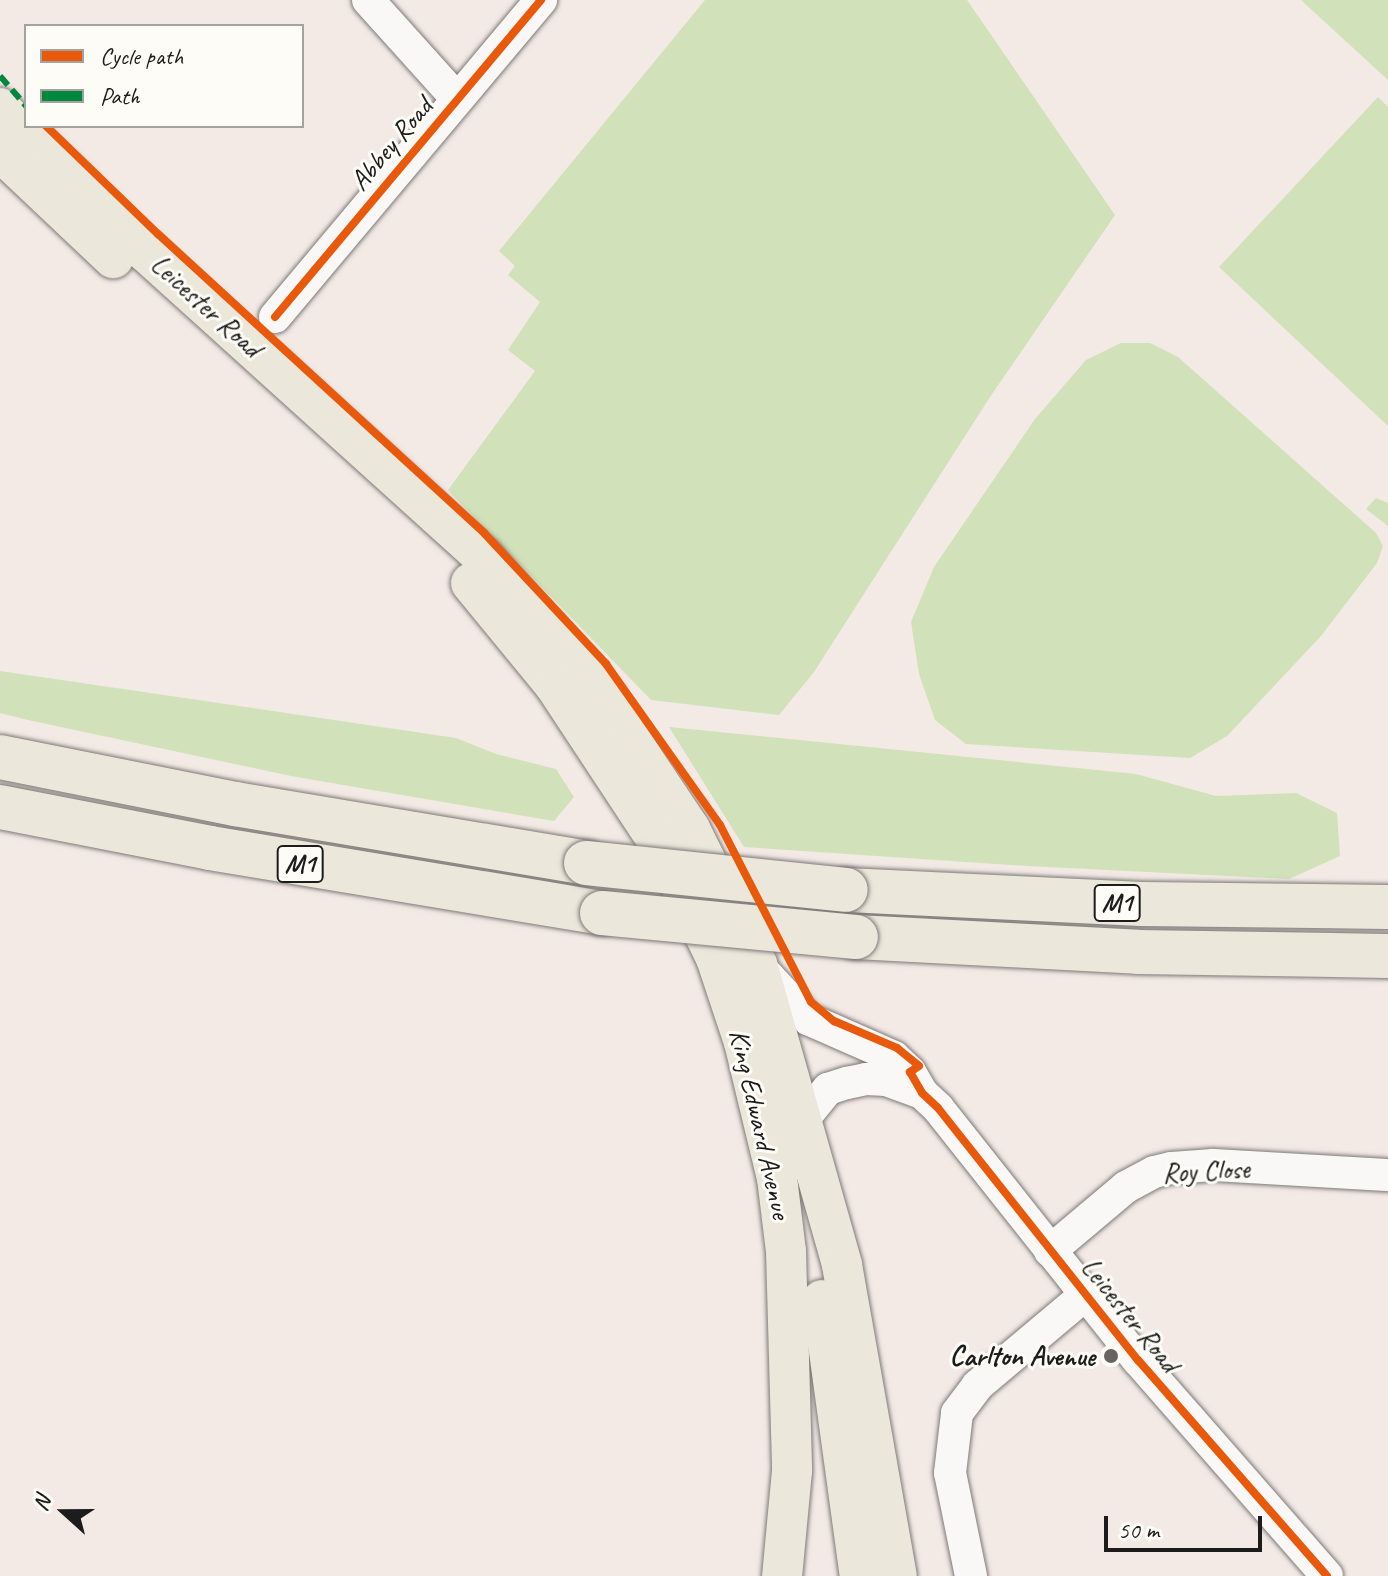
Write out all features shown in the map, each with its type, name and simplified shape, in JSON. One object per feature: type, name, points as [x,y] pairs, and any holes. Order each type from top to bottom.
[{"type":"highway","name":"M1","points":[[0,757],[235,804],[586,863],[846,890],[1142,904],[1388,907]]},
{"type":"highway","name":"M1","points":[[0,807],[241,854],[602,913],[856,937],[1138,952],[1388,956]]},
{"type":"main road","name":"Leicester Road","points":[[0,108],[145,251],[484,557],[591,681],[620,750]]},
{"type":"main road","name":"Leicester Road","points":[[0,151],[59,208],[412,523],[459,570],[554,684],[620,750]]},
{"type":"main road","name":"King Edward Avenue","points":[[620,750],[690,829],[757,964],[842,1265],[897,1576]]},
{"type":"main road","name":"King Edward Avenue","points":[[620,750],[663,849],[716,958],[744,1042],[777,1178],[786,1251],[792,1471],[782,1576]]},
{"type":"main road","name":"King Edward Avenue","points":[[803,1131],[860,1576]]},
{"type":"street","points":[[368,0],[457,99]]},
{"type":"street","name":"Abbey Road","points":[[275,317],[541,0]]},
{"type":"street","name":"Leicester Road","points":[[757,964],[808,1019],[894,1057],[910,1072],[922,1093],[938,1108],[1085,1295],[1195,1428],[1327,1576]]},
{"type":"street","name":"Leicester Road","points":[[803,1131],[828,1089],[866,1079],[886,1080],[922,1093]]},
{"type":"street","name":"Roy Close","points":[[1050,1251],[1126,1187],[1154,1172],[1213,1165],[1388,1175]]},
{"type":"street","points":[[971,1576],[950,1473],[957,1413],[977,1386],[1085,1295]]},
{"type":"green space","points":[[705,0],[967,0],[1115,215],[990,397],[814,672],[779,715],[651,700],[448,490],[535,371],[508,350],[540,302],[508,275],[515,266],[499,251]]},
{"type":"green space","points":[[1301,0],[1388,0],[1388,80]]},
{"type":"green space","points":[[1378,97],[1388,107],[1388,426],[1219,267]]},
{"type":"green space","points":[[1121,343],[1150,343],[1178,357],[1376,533],[1383,546],[1377,563],[1321,636],[1227,736],[1190,758],[966,744],[935,720],[919,674],[911,622],[934,567],[1035,419],[1086,360]]},
{"type":"green space","points":[[1376,498],[1388,503],[1388,526],[1366,509]]},
{"type":"green space","points":[[0,671],[456,738],[496,754],[556,769],[574,797],[554,821],[291,776],[28,720],[0,713]]},
{"type":"green space","points":[[669,727],[1136,774],[1216,796],[1296,793],[1337,813],[1340,856],[1289,879],[744,847]]},
{"type":"marked path","points":[[0,76],[24,104]]},
{"type":"cycle path","points":[[275,317],[541,0]]},
{"type":"cycle path","points":[[48,128],[158,234],[484,533],[606,664],[720,825],[811,1002],[834,1021],[897,1048],[919,1066],[910,1072],[922,1093],[938,1108],[1138,1360],[1327,1576]]},
{"type":"place","name":"Carlton Avenue","points":[[1111,1356]]}]
